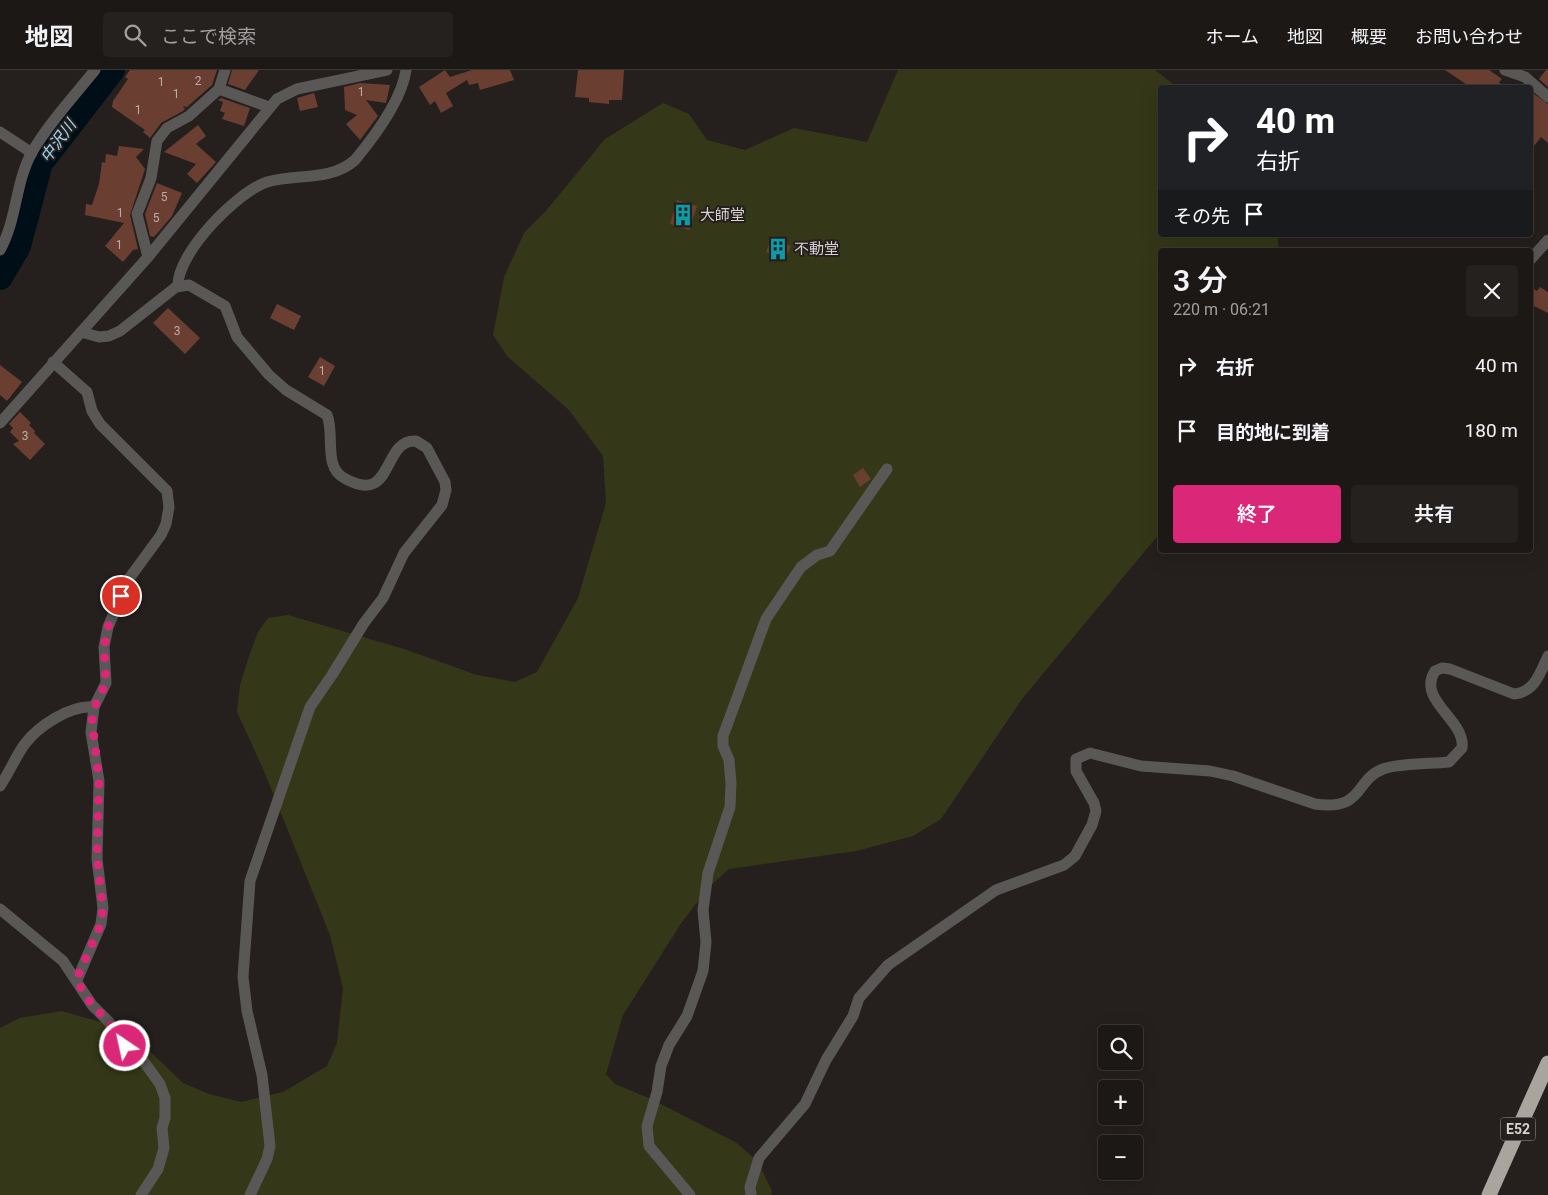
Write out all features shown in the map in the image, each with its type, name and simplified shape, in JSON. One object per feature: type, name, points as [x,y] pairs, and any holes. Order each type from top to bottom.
[{"type":"highway","name":"E52","points":[[1489,1195],[1548,1063]]},
{"type":"street","points":[[0,250],[7,238],[16,200],[32,153],[95,70]]},
{"type":"street","points":[[148,257],[137,214],[151,178],[157,140],[167,128],[189,116],[220,90],[225,70]]},
{"type":"street","points":[[0,423],[148,257],[277,99],[297,89],[387,70]]},
{"type":"street","points":[[178,286],[179,275],[205,230],[248,192],[264,183],[280,179],[329,174],[348,166],[355,160],[400,94],[406,70]]},
{"type":"street","points":[[1505,70],[1528,74],[1548,97]]},
{"type":"street","points":[[220,90],[269,107]]},
{"type":"street","points":[[0,132],[32,153]]},
{"type":"street","points":[[1533,257],[1548,240]]},
{"type":"street","points":[[80,332],[99,337],[109,336],[120,331],[178,286],[189,285],[218,301],[230,315],[237,337],[269,374],[286,390],[327,415],[332,433],[333,467],[337,473],[355,483],[362,485],[374,484],[388,468],[398,448],[404,443],[416,441],[423,444],[436,462],[446,490],[438,513],[404,554],[383,598],[364,623],[307,712],[284,787],[250,881],[243,977],[247,1011],[262,1075],[270,1146],[267,1159],[250,1195]]},
{"type":"street","points":[[53,362],[86,392],[92,411],[100,424],[167,491],[168,507],[166,524],[161,535],[128,580],[108,627],[104,647],[106,683],[94,708],[91,732],[99,781],[97,859],[103,908],[101,924],[76,980]]},
{"type":"street","points":[[690,1195],[649,1146],[647,1126],[657,1092],[661,1066],[669,1045],[687,1016],[703,971],[706,942],[703,910],[708,873],[730,807],[730,760],[723,746],[723,736],[766,619],[801,567],[817,555],[830,551],[887,469]]},
{"type":"street","points":[[751,1195],[750,1187],[759,1158],[805,1104],[826,1060],[853,1016],[859,998],[888,965],[996,890],[1064,865],[1076,856],[1092,825],[1096,811],[1076,771],[1076,759],[1083,754],[1090,753],[1141,766],[1210,771],[1233,776],[1315,804],[1340,803],[1353,799],[1374,773],[1385,768],[1449,762],[1462,748],[1461,734],[1434,698],[1431,683],[1435,671],[1442,668],[1450,670],[1514,694],[1530,689],[1548,656]]},
{"type":"street","points":[[0,786],[19,752],[34,735],[65,712],[86,706],[94,708]]},
{"type":"street","points":[[0,909],[63,961],[92,1005],[109,1022],[119,1040],[139,1055],[150,1067],[160,1084],[165,1098],[165,1118],[162,1128],[163,1153],[158,1169],[141,1195]]},
{"type":"green space","points":[[898,70],[1155,70],[1174,85],[1158,85],[1158,237],[1277,237],[1279,248],[1158,248],[1158,535],[1022,699],[941,819],[913,836],[856,851],[729,869],[709,887],[682,922],[623,1015],[606,1074],[615,1084],[651,1099],[737,1143],[758,1162],[772,1191],[771,1195],[0,1195],[0,1028],[20,1018],[62,1011],[107,1024],[136,1038],[183,1083],[209,1094],[241,1102],[283,1092],[327,1066],[337,1043],[343,988],[330,935],[264,771],[237,712],[240,685],[258,632],[268,618],[288,615],[404,649],[477,675],[515,682],[537,672],[578,598],[606,503],[603,456],[569,410],[508,357],[493,335],[504,277],[524,233],[545,212],[605,139],[663,103],[689,114],[707,140],[745,150],[794,128],[867,142]]},
{"type":"building","points":[[130,70],[217,70],[212,85],[187,107],[183,106],[185,109],[183,111],[161,123],[150,138],[143,132],[145,130],[112,107],[113,101],[128,79],[125,77]]},
{"type":"building","points":[[232,70],[259,70],[245,90],[228,84]]},
{"type":"building","points":[[445,70],[450,77],[472,70],[510,70],[514,80],[480,90],[478,83],[469,85],[467,80],[446,93],[453,106],[441,113],[435,101],[430,105],[419,87]]},
{"type":"building","points":[[578,70],[624,70],[622,100],[609,100],[609,104],[589,102],[589,98],[575,97]]},
{"type":"building","points":[[1445,70],[1489,70],[1502,79],[1499,82],[1502,85],[1468,85]]},
{"type":"building","points":[[1548,70],[1548,87],[1539,79]]},
{"type":"building","points":[[360,83],[390,85],[386,103],[366,100],[378,116],[360,140],[346,124],[357,115],[345,110],[344,87]]},
{"type":"building","points":[[314,93],[318,107],[300,111],[297,98]]},
{"type":"building","points":[[1533,93],[1548,104],[1548,143],[1541,137],[1533,147]]},
{"type":"building","points":[[221,98],[250,108],[244,126],[222,119],[225,113],[220,111],[223,102],[218,100]]},
{"type":"building","points":[[198,125],[206,136],[196,144],[216,162],[197,183],[187,174],[196,164],[164,152]]},
{"type":"building","points":[[119,146],[144,149],[136,157],[145,169],[130,215],[138,249],[133,250],[123,262],[105,246],[124,223],[85,215],[86,204],[92,205],[99,184],[102,162],[105,163],[106,154],[117,156]]},
{"type":"building","points":[[157,183],[182,193],[172,216],[154,237],[150,236],[145,214]]},
{"type":"building","name":"大師堂","points":[[677,200],[697,206],[689,230],[670,224]]},
{"type":"building","name":"不動堂","points":[[772,239],[791,246],[785,260],[766,252]]},
{"type":"building","points":[[1540,287],[1548,292],[1548,313],[1533,306],[1533,289],[1537,291]]},
{"type":"building","points":[[277,304],[301,316],[294,330],[270,318]]},
{"type":"building","points":[[168,308],[200,338],[185,354],[153,323]]},
{"type":"building","points":[[320,357],[335,366],[324,386],[308,377]]},
{"type":"building","points":[[0,365],[22,382],[7,401],[0,395]]},
{"type":"building","points":[[20,412],[31,423],[29,425],[35,431],[34,433],[45,444],[30,460],[13,444],[19,441],[10,432],[13,428],[9,424]]},
{"type":"building","points":[[863,468],[871,479],[860,487],[853,475]]},
{"type":"waterway","name":"中沢川","points":[[0,277],[18,246],[40,163],[112,70]]},
{"type":"place","name":"大師堂","points":[[683,215]]},
{"type":"place","name":"不動堂","points":[[778,249]]},
{"type":"route","points":[[121,596],[108,627],[104,647],[106,683],[94,708],[91,732],[99,781],[97,859],[103,908],[101,924],[76,980],[92,1005],[109,1022],[119,1040],[125,1046]]}]
